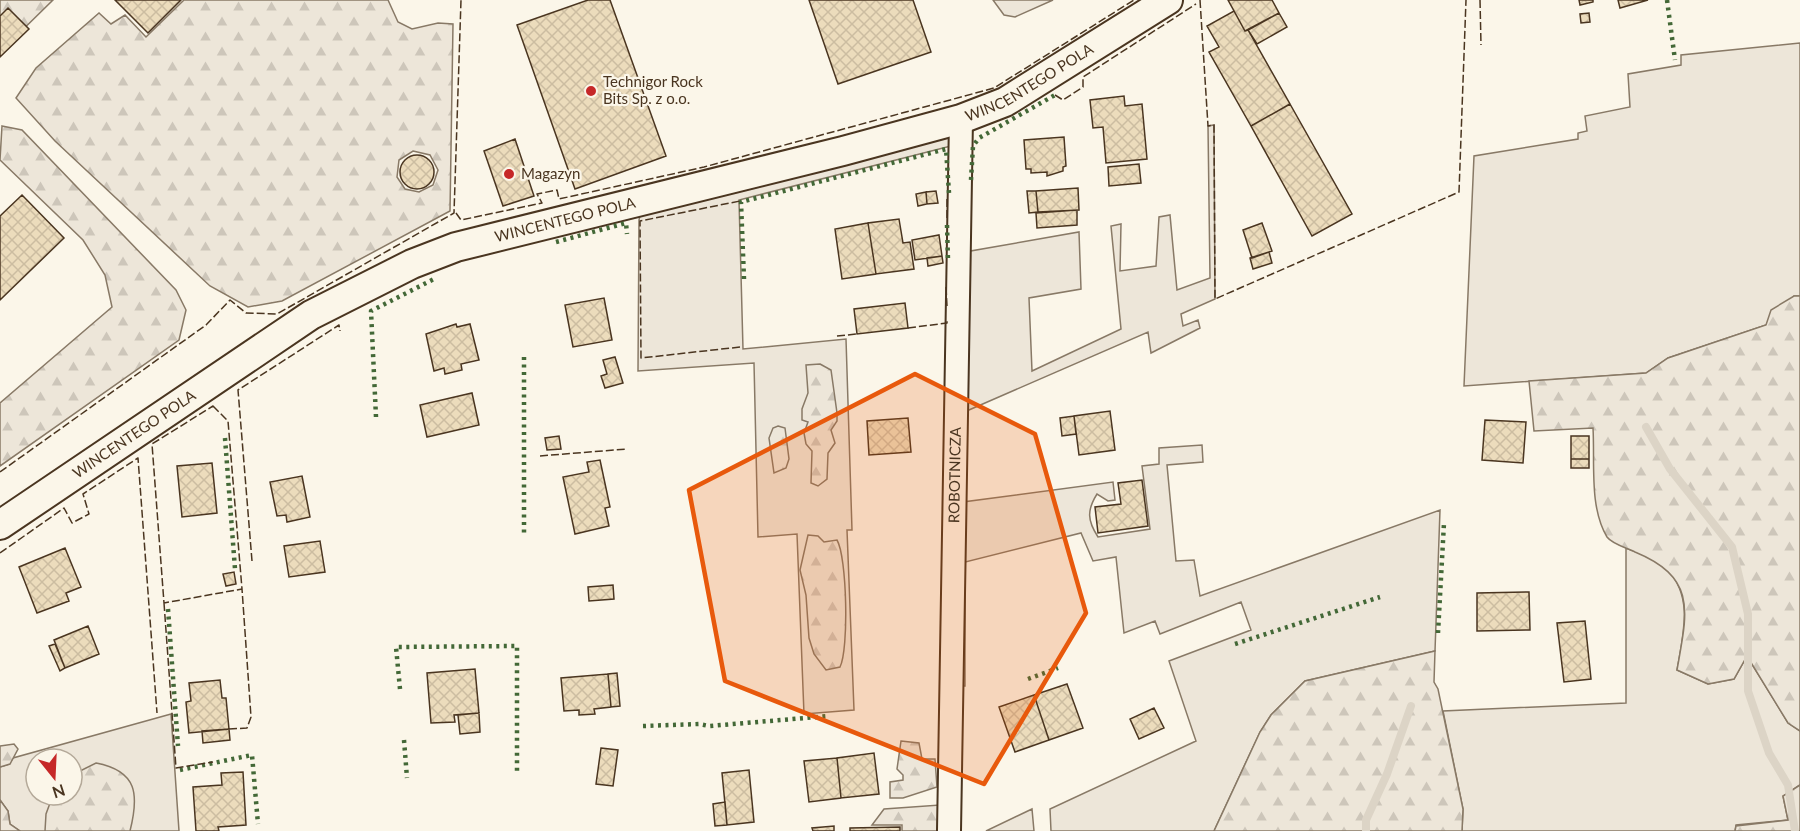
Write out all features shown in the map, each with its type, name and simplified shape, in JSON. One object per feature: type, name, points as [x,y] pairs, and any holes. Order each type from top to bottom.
[{"type":"street","name":"WINCENTEGO POLA","points":[[0,525],[311,315],[412,264],[456,247],[843,152],[961,119],[1005,102],[1168,0]]},
{"type":"street","name":"ROBOTNICZA","points":[[949,831],[961,119]]},
{"type":"highlighted area","points":[[915,374],[1035,434],[1086,613],[984,784],[725,681],[689,490]]},
{"type":"green space","points":[[0,0],[53,0],[0,52]]},
{"type":"green space","points":[[184,0],[388,0],[398,22],[412,29],[438,23],[453,24],[450,211],[282,301],[248,307],[210,286],[55,141],[16,98],[36,68],[99,13],[111,24],[125,15],[146,37]],"holes":[[[413,151],[430,155],[438,170],[433,185],[419,192],[405,189],[397,177],[399,160]]]},
{"type":"green space","points":[[993,0],[1053,0],[1015,17],[1004,15]]},
{"type":"green space","points":[[1800,43],[1800,296],[1794,296],[1766,325],[1668,358],[1646,373],[1464,386],[1474,156],[1578,139],[1578,133],[1587,131],[1585,116],[1630,107],[1628,74],[1681,65],[1681,55]]},
{"type":"green space","points":[[1214,125],[1215,299],[1181,314],[1183,326],[1198,320],[1200,328],[1151,353],[1148,332],[962,413],[965,252],[1079,232],[1081,289],[1029,298],[1032,371],[1121,329],[1111,226],[1121,224],[1120,271],[1156,266],[1159,217],[1170,215],[1177,290],[1210,278],[1208,126]]},
{"type":"green space","points":[[2,126],[22,130],[176,290],[186,310],[179,340],[0,466],[0,403],[112,307],[105,275],[83,240],[0,160]]},
{"type":"green space","points":[[944,136],[949,138],[951,146],[739,200],[743,349],[846,339],[852,530],[847,530],[854,710],[804,714],[797,534],[758,537],[754,363],[638,371],[640,215]]},
{"type":"green space","points":[[1794,296],[1800,296],[1800,731],[1788,723],[1747,656],[1734,679],[1708,684],[1677,670],[1685,614],[1679,586],[1670,573],[1655,562],[1616,544],[1607,537],[1601,525],[1595,499],[1593,428],[1534,431],[1529,381],[1646,373],[1668,358],[1766,325],[1771,310]]},
{"type":"green space","points":[[820,364],[831,370],[837,421],[831,430],[835,443],[828,453],[827,479],[818,486],[811,483],[812,451],[806,444],[804,433],[808,422],[802,420],[802,409],[808,393],[806,365]]},
{"type":"green space","points":[[778,426],[785,428],[789,459],[786,468],[774,473],[769,438],[773,428]]},
{"type":"green space","points":[[1202,445],[1203,462],[1167,465],[1176,561],[1194,560],[1200,596],[1440,510],[1435,651],[1305,681],[1271,715],[1260,732],[1214,831],[1051,831],[1050,809],[1196,741],[1169,661],[1251,630],[1241,602],[1160,634],[1155,621],[1124,633],[1116,557],[1093,561],[1081,533],[965,562],[965,686],[961,686],[963,502],[1113,482],[1115,500],[1108,501],[1097,494],[1091,505],[1090,520],[1098,537],[1150,529],[1142,466],[1159,464],[1159,448]]},
{"type":"green space","points":[[808,535],[818,536],[824,542],[837,540],[843,564],[846,623],[843,657],[840,667],[826,670],[814,654],[809,638],[806,595],[800,570]]},
{"type":"green space","points":[[1626,548],[1663,565],[1681,592],[1684,604],[1684,630],[1677,670],[1708,684],[1734,679],[1747,656],[1788,723],[1800,731],[1800,785],[1783,796],[1788,820],[1736,825],[1735,831],[1462,831],[1463,809],[1443,711],[1626,703]]},
{"type":"green space","points":[[1435,651],[1434,682],[1438,689],[1463,809],[1462,831],[1214,831],[1260,732],[1271,715],[1305,681]]},
{"type":"green space","points":[[171,714],[179,831],[20,831],[10,824],[8,811],[0,800],[0,767],[9,764],[13,758],[24,755],[24,807],[84,807],[84,747],[52,747]]},
{"type":"green space","points":[[901,741],[919,743],[922,759],[935,759],[937,787],[903,798],[890,798],[890,782],[903,780],[903,775],[897,769]]},
{"type":"green space","points":[[14,744],[18,749],[10,764],[0,767],[0,746]]},
{"type":"green space","points":[[96,763],[120,772],[128,779],[134,796],[130,831],[45,831],[49,807],[84,807],[84,769]]},
{"type":"green space","points":[[1800,785],[1800,831],[1735,831],[1736,826],[1788,820],[1783,796]]},
{"type":"green space","points":[[0,800],[8,811],[10,824],[20,831],[0,831]]},
{"type":"green space","points":[[940,805],[939,831],[902,831],[902,825],[872,825],[884,809]]},
{"type":"green space","points":[[1032,809],[1034,831],[986,831]]},
{"type":"building","points":[[115,0],[181,0],[148,33]]},
{"type":"building","name":"Technigor Rock Bits Sp. z o.o.","points":[[588,0],[610,0],[666,156],[575,189],[517,25]]},
{"type":"building","points":[[809,0],[913,0],[931,52],[838,84]]},
{"type":"building","points":[[1228,0],[1272,0],[1279,13],[1245,31]]},
{"type":"building","points":[[1579,0],[1593,0],[1593,2],[1580,5]]},
{"type":"building","points":[[1618,0],[1648,0],[1620,8]]},
{"type":"building","points":[[8,8],[29,29],[0,57],[0,16]]},
{"type":"building","points":[[1234,11],[1245,31],[1248,30],[1290,104],[1251,126],[1209,52],[1219,47],[1207,26]]},
{"type":"building","points":[[1279,13],[1287,27],[1257,44],[1248,30]]},
{"type":"building","points":[[1589,13],[1590,22],[1581,23],[1580,14]]},
{"type":"building","points":[[1124,96],[1125,106],[1142,104],[1147,159],[1106,163],[1103,127],[1093,128],[1090,100]]},
{"type":"building","points":[[1290,104],[1352,214],[1312,236],[1251,126]]},
{"type":"building","points":[[1064,137],[1066,166],[1063,167],[1063,171],[1047,176],[1047,172],[1031,173],[1031,169],[1026,169],[1024,140]]},
{"type":"building","name":"Magazyn","points":[[515,139],[534,196],[503,206],[484,151]]},
{"type":"building","points":[[417,155],[429,160],[434,172],[429,184],[417,189],[405,184],[400,172],[405,160]]},
{"type":"building","points":[[1139,164],[1141,183],[1109,186],[1108,167]]},
{"type":"building","points":[[1078,188],[1079,210],[1038,212],[1036,191]]},
{"type":"building","points":[[936,191],[938,203],[927,204],[926,192]]},
{"type":"building","points":[[1027,191],[1036,191],[1038,212],[1029,213]]},
{"type":"building","points":[[926,192],[927,204],[918,206],[916,194]]},
{"type":"building","points":[[22,195],[64,238],[0,300],[0,216]]},
{"type":"building","points":[[1077,210],[1077,225],[1037,228],[1036,213]]},
{"type":"building","points":[[899,219],[903,243],[910,242],[914,269],[876,274],[868,223]]},
{"type":"building","points":[[868,223],[876,274],[842,279],[835,229]]},
{"type":"building","points":[[1262,223],[1272,251],[1252,258],[1243,230]]},
{"type":"building","points":[[939,235],[942,256],[915,260],[912,240]]},
{"type":"building","points":[[1269,252],[1272,263],[1253,269],[1250,258]]},
{"type":"building","points":[[942,256],[943,263],[928,266],[927,258]]},
{"type":"building","points":[[604,298],[612,340],[573,347],[565,305]]},
{"type":"building","points":[[905,303],[908,328],[857,334],[854,309]]},
{"type":"building","points":[[456,324],[457,327],[470,324],[479,360],[461,364],[462,370],[445,374],[444,368],[434,371],[426,334]]},
{"type":"building","points":[[615,357],[623,383],[605,388],[601,376],[607,374],[603,360]]},
{"type":"building","points":[[472,393],[479,425],[427,437],[420,405]]},
{"type":"building","points":[[1110,411],[1115,450],[1079,455],[1074,416]]},
{"type":"building","points":[[1074,416],[1076,434],[1062,436],[1060,418]]},
{"type":"building","points":[[908,418],[911,452],[869,455],[867,421]]},
{"type":"building","points":[[1485,420],[1526,422],[1523,463],[1482,460]]},
{"type":"building","points":[[559,436],[561,449],[547,450],[545,438]]},
{"type":"building","points":[[1571,436],[1589,436],[1589,459],[1571,459]]},
{"type":"building","points":[[1571,459],[1589,459],[1589,468],[1571,468]]},
{"type":"building","points":[[600,460],[610,507],[605,508],[609,526],[575,534],[563,477],[589,472],[587,462]]},
{"type":"building","points":[[212,463],[217,513],[182,517],[177,466]]},
{"type":"building","points":[[302,476],[310,517],[287,522],[286,515],[277,516],[270,482]]},
{"type":"building","points":[[1142,480],[1148,526],[1098,533],[1095,507],[1121,504],[1118,483]]},
{"type":"building","points":[[320,541],[325,572],[289,577],[284,546]]},
{"type":"building","points":[[65,548],[81,587],[66,593],[69,601],[37,613],[19,567]]},
{"type":"building","points":[[234,572],[236,584],[226,586],[223,574]]},
{"type":"building","points":[[613,585],[614,599],[589,601],[588,587]]},
{"type":"building","points":[[1529,592],[1530,630],[1477,631],[1477,593]]},
{"type":"building","points":[[1585,621],[1591,679],[1564,682],[1557,623]]},
{"type":"building","points":[[88,626],[99,654],[65,668],[54,640]]},
{"type":"building","points":[[55,644],[65,668],[60,671],[49,646]]},
{"type":"building","points":[[475,669],[479,713],[454,715],[455,722],[431,723],[427,673]]},
{"type":"building","points":[[617,673],[620,706],[611,707],[608,674]]},
{"type":"building","points":[[608,674],[611,707],[594,709],[595,714],[579,715],[579,710],[564,711],[561,678]]},
{"type":"building","points":[[220,680],[222,698],[226,698],[229,729],[189,733],[186,702],[191,701],[189,683]]},
{"type":"building","points":[[1067,684],[1083,728],[1049,740],[1034,695]]},
{"type":"building","points":[[1034,695],[1049,740],[1015,752],[999,707]]},
{"type":"building","points":[[1154,708],[1164,728],[1139,739],[1130,719]]},
{"type":"building","points":[[479,713],[480,732],[460,734],[458,715]]},
{"type":"building","points":[[229,729],[230,740],[203,743],[202,731]]},
{"type":"building","points":[[601,748],[618,750],[613,786],[596,784]]},
{"type":"building","points":[[874,753],[879,794],[841,798],[837,758]]},
{"type":"building","points":[[837,758],[841,798],[809,802],[804,761]]},
{"type":"building","points":[[749,770],[754,822],[727,825],[722,773]]},
{"type":"building","points":[[243,772],[246,825],[218,827],[219,831],[196,831],[193,787],[222,785],[221,773]]},
{"type":"building","points":[[725,802],[727,825],[715,826],[713,804]]},
{"type":"building","points":[[834,826],[834,831],[813,831],[812,828]]},
{"type":"building","points":[[900,827],[900,831],[850,831],[850,828]]},
{"type":"waterway","points":[[1646,427],[1670,469],[1732,547],[1748,614],[1748,691],[1769,753],[1788,785],[1795,831]]},
{"type":"waterway","points":[[1366,831],[1366,820],[1387,774],[1411,706]]},
{"type":"hedge","points":[[1667,0],[1675,60]]},
{"type":"hedge","points":[[971,180],[973,146],[979,138],[1055,95]]},
{"type":"hedge","points":[[744,279],[741,202],[946,149],[949,193]]},
{"type":"hedge","points":[[556,242],[626,223],[627,234]]},
{"type":"hedge","points":[[947,225],[948,260]]},
{"type":"hedge","points":[[376,417],[371,311],[434,279]]},
{"type":"hedge","points":[[524,357],[524,536]]},
{"type":"hedge","points":[[225,438],[235,569]]},
{"type":"hedge","points":[[1438,633],[1444,523]]},
{"type":"hedge","points":[[1235,644],[1380,597]]},
{"type":"hedge","points":[[168,609],[178,746]]},
{"type":"hedge","points":[[400,689],[396,647],[517,646],[517,775]]},
{"type":"hedge","points":[[1028,679],[1058,668]]},
{"type":"hedge","points":[[643,726],[699,724],[709,726],[829,716]]},
{"type":"hedge","points":[[404,740],[407,778]]},
{"type":"hedge","points":[[180,770],[252,755],[258,824]]},
{"type":"fence","points":[[0,472],[206,325],[230,300],[246,313],[277,314],[454,213],[461,0]]},
{"type":"fence","points":[[456,213],[461,220],[542,203],[537,194],[557,190],[559,199],[704,167],[994,88],[1134,0]]},
{"type":"fence","points":[[1200,0],[1208,126],[1214,125],[1215,299],[1459,192],[1466,0]]},
{"type":"fence","points":[[1480,0],[1481,45]]},
{"type":"fence","points":[[1055,95],[1063,100],[1083,87],[1083,77],[1196,4]]},
{"type":"fence","points":[[947,199],[947,221]]},
{"type":"fence","points":[[740,201],[640,221],[641,358],[740,347]]},
{"type":"fence","points":[[946,287],[947,306]]},
{"type":"fence","points":[[908,328],[947,323],[947,321]]},
{"type":"fence","points":[[252,561],[238,390],[339,325],[340,331]]},
{"type":"fence","points":[[837,336],[857,334]]},
{"type":"fence","points":[[213,406],[228,421],[242,589],[164,603],[152,444],[213,406]]},
{"type":"fence","points":[[540,456],[627,449]]},
{"type":"fence","points":[[0,553],[64,508],[72,523],[89,514],[83,494],[138,458],[157,713]]},
{"type":"fence","points":[[229,729],[247,728],[251,717],[242,589]]},
{"type":"fence","points":[[164,603],[176,768],[213,762]]},
{"type":"place","name":"Technigor Rock Bits Sp. z o.o.","points":[[591,91]]},
{"type":"place","name":"Magazyn","points":[[509,174]]}]
